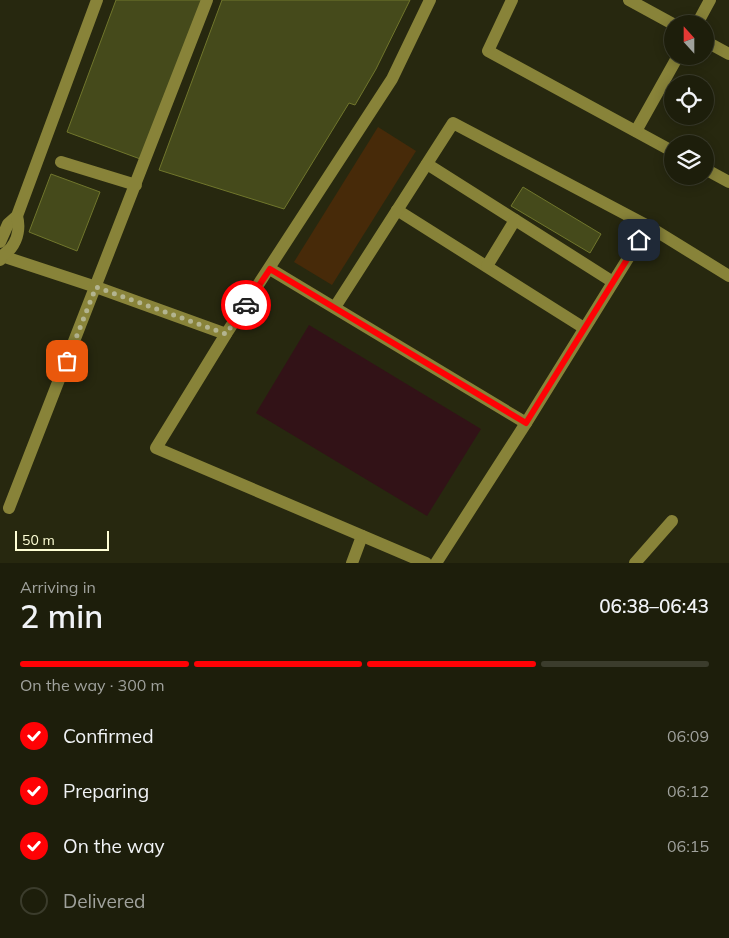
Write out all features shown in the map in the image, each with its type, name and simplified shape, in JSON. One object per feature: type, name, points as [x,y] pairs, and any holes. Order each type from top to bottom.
[{"type":"street","points":[[0,255],[12,248],[7,237],[20,226],[17,216],[97,0]]},
{"type":"street","points":[[9,508],[207,0]]},
{"type":"street","points":[[426,563],[156,448],[226,334],[392,79],[430,0]]},
{"type":"street","points":[[512,0],[488,51],[664,147]]},
{"type":"street","points":[[629,0],[664,19]]},
{"type":"street","points":[[702,15],[710,0]]},
{"type":"street","points":[[714,46],[729,54]]},
{"type":"street","points":[[636,131],[673,65]]},
{"type":"street","points":[[335,307],[453,123],[648,226],[729,276]]},
{"type":"street","points":[[61,162],[136,185]]},
{"type":"street","points":[[427,164],[613,282]]},
{"type":"street","points":[[714,174],[729,182]]},
{"type":"street","points":[[396,210],[584,328]]},
{"type":"street","points":[[487,266],[515,220]]},
{"type":"street","points":[[436,563],[526,423],[648,226]]},
{"type":"street","points":[[0,255],[226,334]]},
{"type":"street","points":[[270,269],[526,423]]},
{"type":"street","points":[[635,563],[672,521]]},
{"type":"street","points":[[352,563],[362,536]]},
{"type":"shaded area","points":[[378,127],[416,151],[332,285],[294,262]]},
{"type":"shaded area","points":[[309,325],[481,429],[427,516],[256,413]]},
{"type":"building","points":[[116,0],[202,0],[143,160],[67,132]]},
{"type":"building","points":[[222,0],[410,0],[376,69],[355,105],[349,103],[284,209],[159,170]]},
{"type":"building","points":[[51,174],[100,192],[77,251],[29,232]]},
{"type":"building","points":[[523,187],[601,234],[590,253],[511,206]]},
{"type":"way so far","points":[[67,361],[96,287],[226,334],[246,305]]},
{"type":"route","points":[[246,305],[270,269],[526,423],[639,240]]}]
